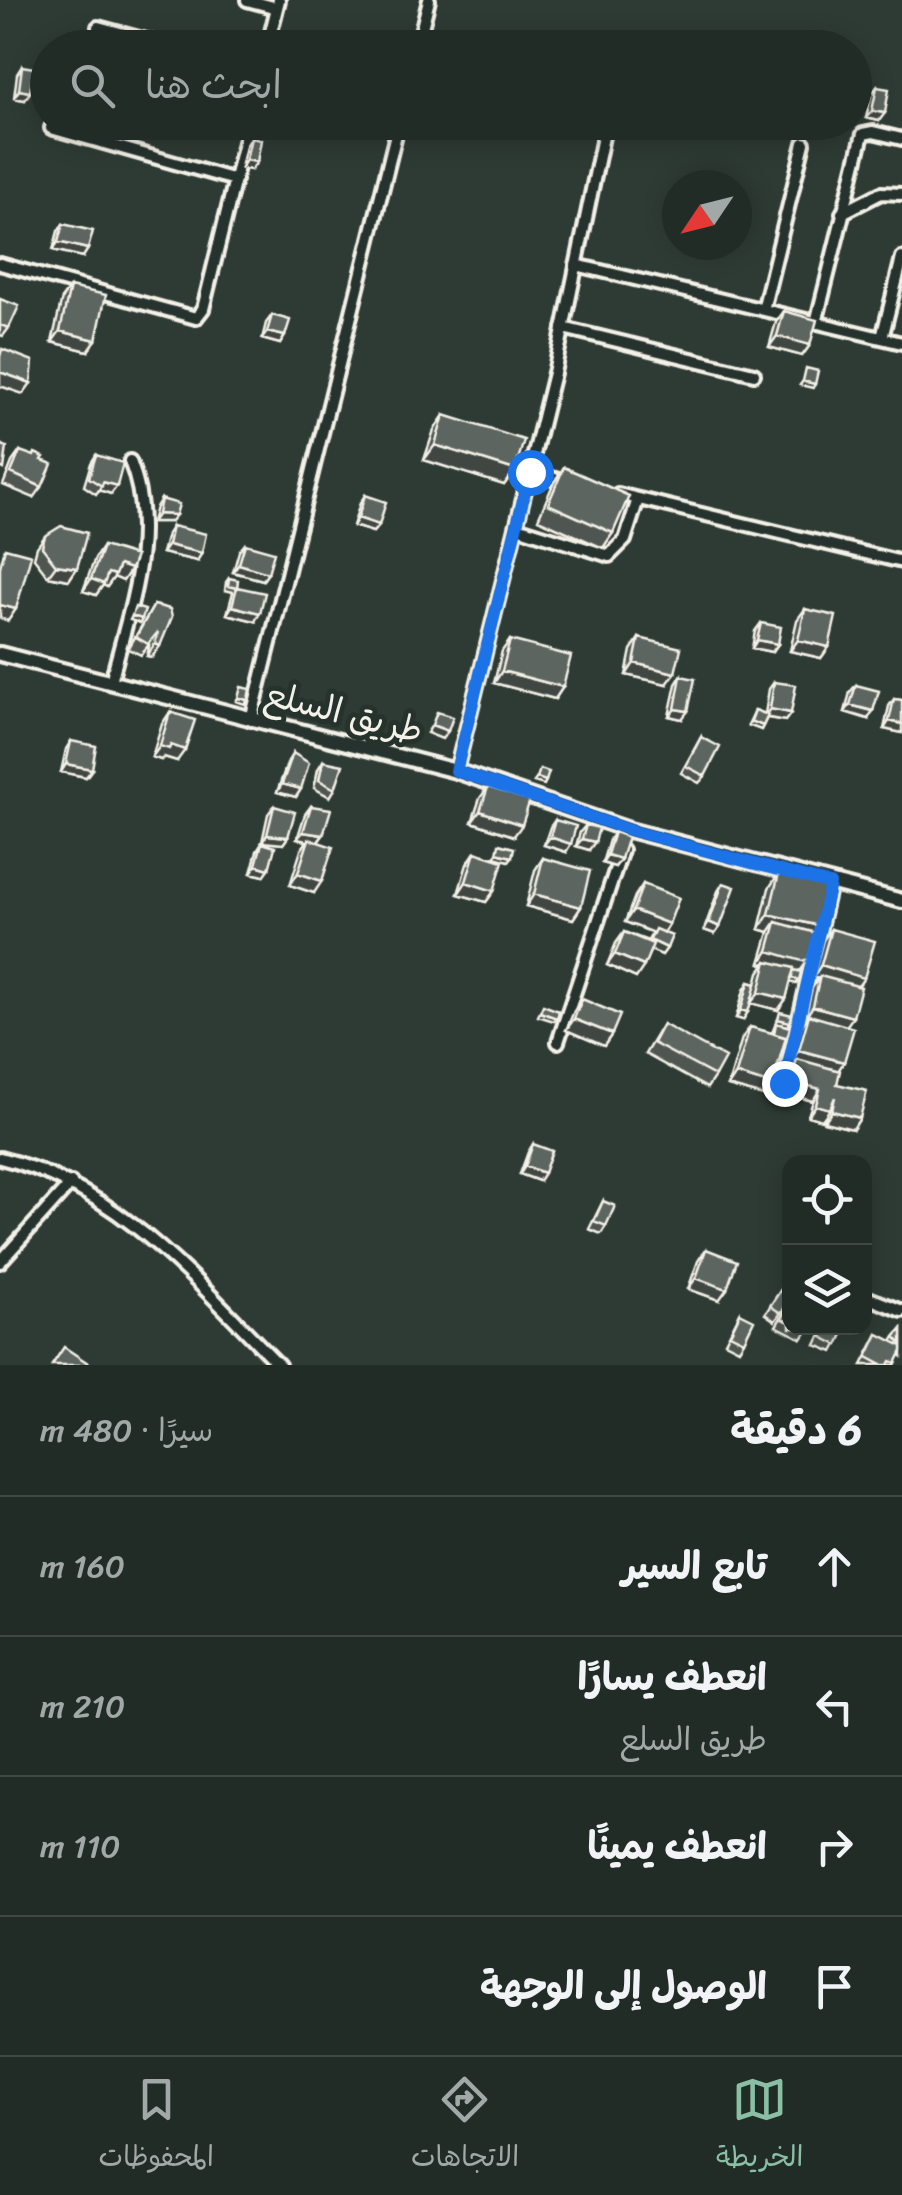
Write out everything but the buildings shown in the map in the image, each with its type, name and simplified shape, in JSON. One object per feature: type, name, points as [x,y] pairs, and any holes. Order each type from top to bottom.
[{"type":"street","points":[[247,0],[278,4],[272,30]]},
{"type":"street","points":[[422,30],[429,0]]},
{"type":"street","points":[[98,27],[109,30]]},
{"type":"street","points":[[872,132],[902,139]]},
{"type":"street","points":[[93,140],[235,180]]},
{"type":"street","points":[[0,264],[196,318],[203,310],[245,140]]},
{"type":"street","points":[[251,720],[395,140]]},
{"type":"street","points":[[456,771],[530,472],[603,140]]},
{"type":"street","points":[[816,322],[861,140]]},
{"type":"street","points":[[763,310],[804,143]]},
{"type":"street","points":[[842,213],[881,193],[902,194]]},
{"type":"street","points":[[882,338],[902,258]]},
{"type":"street","points":[[576,265],[902,343]]},
{"type":"street","points":[[563,328],[754,374]]},
{"type":"street","points":[[110,682],[143,541],[138,482],[130,461]]},
{"type":"street","points":[[530,472],[584,486]]},
{"type":"street","points":[[602,490],[902,562]]},
{"type":"street","points":[[517,527],[609,556],[625,540],[638,498]]},
{"type":"street","name":"طريق السلع","points":[[0,654],[456,771],[629,830],[902,900]]},
{"type":"street","points":[[558,1042],[629,830]]},
{"type":"street","points":[[784,1083],[830,884]]},
{"type":"street","points":[[0,1158],[72,1184],[119,1212],[154,1240],[280,1365]]},
{"type":"street","points":[[0,1262],[72,1184]]},
{"type":"street","points":[[872,1299],[902,1310]]},
{"type":"route","points":[[530,472],[456,771],[629,830],[830,884],[784,1083]]}]
